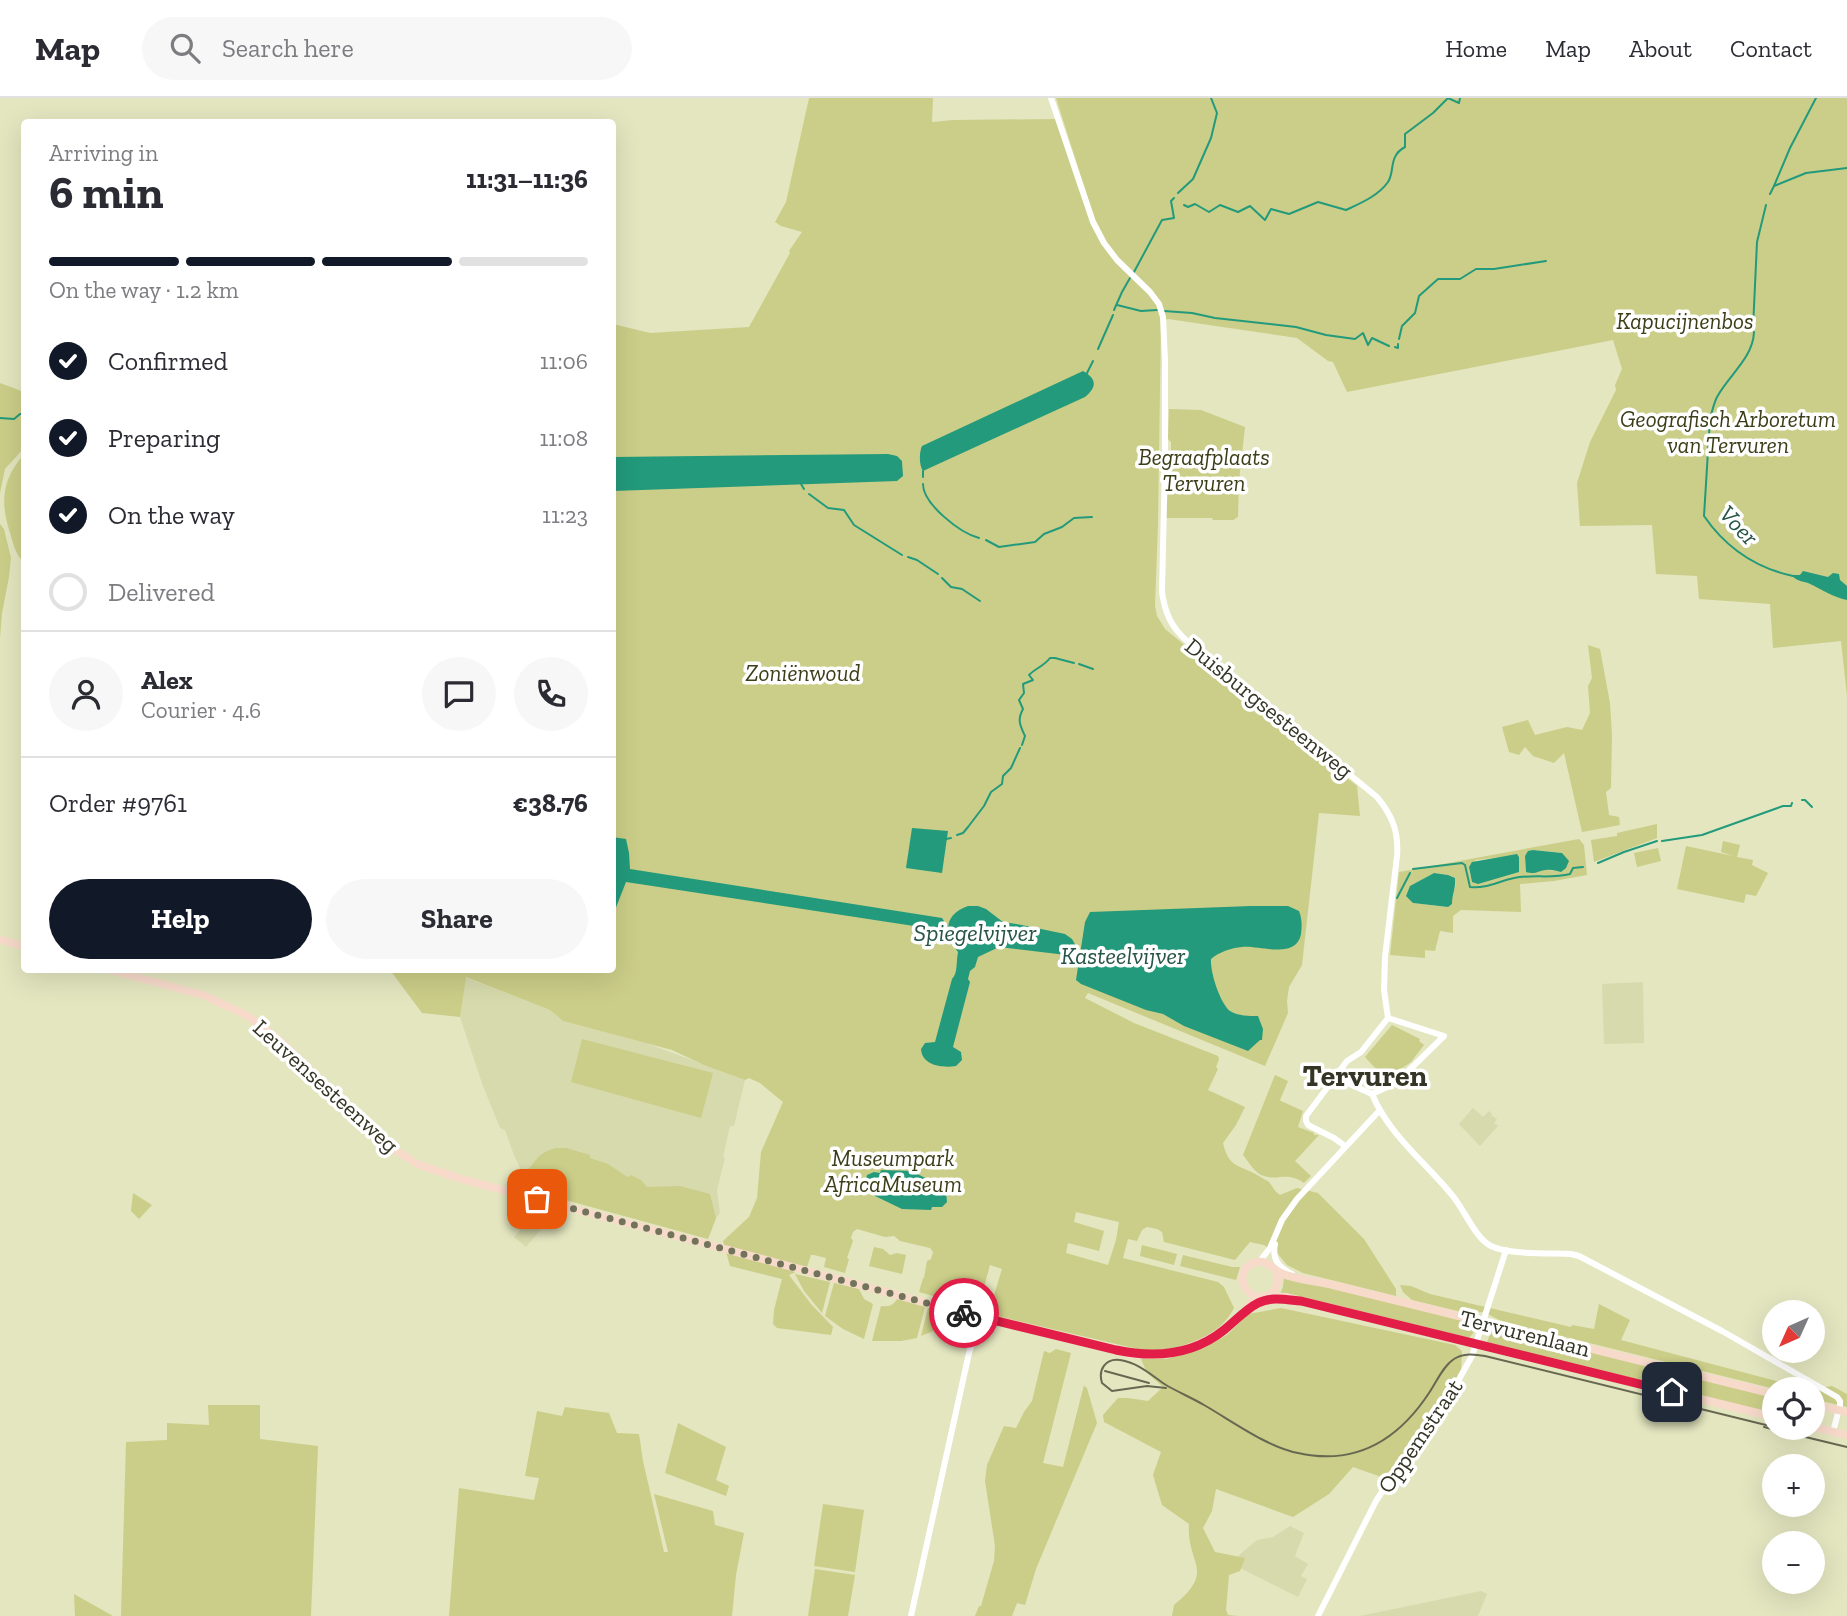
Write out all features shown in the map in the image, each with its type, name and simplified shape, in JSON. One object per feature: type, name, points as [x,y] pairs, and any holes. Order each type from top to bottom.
[{"type":"main road","points":[[0,940],[21,945]]},
{"type":"main road","name":"Leuvensesteenweg","points":[[121,973],[203,995],[251,1018],[284,1044],[383,1142],[420,1165],[458,1178],[980,1317],[1131,1353],[1149,1355],[1192,1348],[1230,1325],[1258,1297]]},
{"type":"main road","points":[[1258,1297],[1247,1291],[1242,1280],[1244,1271],[1259,1262]]},
{"type":"main road","name":"Tervurenlaan","points":[[1259,1262],[1286,1275],[1762,1391]]},
{"type":"main road","points":[[1268,1296],[1275,1289],[1278,1280],[1273,1268]]},
{"type":"main road","name":"Leuvensesteenweg","points":[[1230,1325],[1243,1307],[1247,1291]]},
{"type":"main road","name":"Tervurenlaan","points":[[1258,1297],[1281,1296],[1762,1415]]},
{"type":"main road","points":[[1241,1315],[1266,1300],[1301,1301]]},
{"type":"main road","points":[[1825,1407],[1843,1411]]},
{"type":"main road","points":[[1825,1430],[1847,1435]]},
{"type":"street","name":"Duisburgsesteenweg","points":[[1051,98],[1093,222],[1117,260],[1159,304],[1165,326],[1162,592],[1165,612],[1182,637],[1376,796],[1391,817],[1398,843],[1385,962],[1384,992],[1388,1018]]},
{"type":"street","points":[[1345,1146],[1306,1122],[1307,1115],[1347,1061],[1359,1054],[1388,1018],[1444,1036],[1396,1083],[1372,1094]]},
{"type":"street","points":[[1336,1077],[1372,1094],[1380,1110],[1413,1154],[1453,1196],[1490,1245],[1506,1250],[1571,1254],[1677,1307],[1837,1397],[1843,1411],[1833,1432]]},
{"type":"street","points":[[1259,1262],[1270,1248],[1282,1220],[1297,1199],[1380,1110]]},
{"type":"street","points":[[1274,1239],[1274,1255],[1278,1265],[1307,1279]]},
{"type":"street","points":[[1270,1248],[1273,1268]]},
{"type":"street","name":"Oppemstraat","points":[[1318,1616],[1376,1501],[1444,1406],[1470,1361],[1506,1250]]},
{"type":"street","points":[[911,1616],[969,1353],[980,1317]]},
{"type":"shaded area","points":[[465,977],[550,1010],[563,1021],[646,1043],[745,1080],[723,1157],[725,1158],[717,1190],[720,1213],[708,1239],[544,1194],[528,1185],[483,1086],[460,1017]]},
{"type":"shaded area","points":[[1643,982],[1644,1043],[1604,1044],[1602,984]]},
{"type":"shaded area","points":[[1473,1108],[1483,1117],[1489,1111],[1497,1119],[1494,1123],[1498,1126],[1480,1146],[1459,1124]]},
{"type":"shaded area","points":[[536,1212],[543,1227],[526,1247],[514,1237]]},
{"type":"shaded area","points":[[1290,1526],[1304,1533],[1295,1556],[1308,1564],[1301,1576],[1307,1579],[1298,1597],[1230,1563],[1257,1540],[1273,1537]]},
{"type":"shaded area","points":[[1481,1591],[1487,1594],[1478,1616],[1360,1616]]},
{"type":"green space","points":[[809,98],[933,98],[932,122],[1056,119],[1093,214],[1056,98],[1847,98],[1847,696],[1841,641],[1773,648],[1770,604],[1699,599],[1697,576],[1656,574],[1652,525],[1580,526],[1577,483],[1590,442],[1616,390],[1615,385],[1622,369],[1613,340],[1347,392],[1333,362],[1297,338],[1168,319],[1161,321],[1155,606],[1157,616],[1165,629],[1357,786],[1360,816],[1319,813],[1302,965],[1289,987],[1288,1013],[1265,1066],[1088,993],[1085,998],[1134,1023],[1218,1056],[1218,1069],[1208,1090],[1245,1107],[1223,1143],[1228,1157],[1236,1165],[1268,1181],[1280,1195],[1297,1188],[1318,1193],[1364,1239],[1396,1289],[1396,1296],[1303,1273],[1287,1265],[1278,1254],[1264,1245],[1250,1242],[1235,1260],[1164,1242],[1162,1232],[1147,1227],[1142,1230],[1137,1241],[1128,1239],[1123,1258],[1218,1282],[1224,1287],[1234,1308],[1217,1329],[1201,1340],[1164,1351],[1146,1351],[967,1309],[956,1302],[958,1293],[943,1289],[940,1298],[919,1292],[927,1261],[931,1259],[933,1252],[930,1248],[900,1241],[894,1236],[885,1237],[857,1229],[851,1238],[853,1241],[845,1273],[824,1267],[826,1258],[811,1255],[807,1267],[789,1275],[833,1327],[831,1335],[777,1328],[773,1324],[774,1310],[782,1279],[730,1266],[723,1241],[749,1217],[757,1198],[761,1152],[783,1102],[760,1083],[749,1078],[745,1080],[672,1050],[563,1021],[550,1010],[466,977],[460,1017],[422,1013],[392,973],[616,973],[616,325],[650,333],[749,327],[802,232],[775,222],[786,202]],"holes":[[[1076,1212],[1119,1222],[1108,1265],[1066,1253],[1068,1243],[1099,1251],[1104,1231],[1074,1222]],[[990,1265],[1002,1269],[992,1302],[981,1298]]]},
{"type":"green space","points":[[0,383],[21,391],[21,451],[5,469],[0,493]]},
{"type":"green space","name":"Begraafplaats Tervuren","points":[[1169,409],[1201,410],[1245,427],[1238,517],[1233,520],[1166,518],[1167,455],[1171,452],[1171,442],[1168,439]]},
{"type":"green space","points":[[21,458],[21,559],[14,546],[4,501],[7,482]]},
{"type":"green space","points":[[0,524],[4,529],[11,558],[0,638]]},
{"type":"green space","points":[[1588,645],[1600,649],[1610,703],[1611,788],[1606,792],[1609,815],[1619,817],[1620,825],[1582,832],[1564,753],[1554,763],[1533,756],[1525,747],[1519,755],[1509,752],[1502,727],[1528,720],[1535,735],[1567,727],[1582,730],[1590,713],[1588,686],[1592,678]]},
{"type":"green space","points":[[1657,824],[1657,838],[1594,862],[1591,840],[1617,836],[1617,833]]},
{"type":"green space","points":[[1579,839],[1584,845],[1587,875],[1520,884],[1521,912],[1461,910],[1453,916],[1453,933],[1440,931],[1435,951],[1425,950],[1425,958],[1390,955],[1399,872]],"holes":[[[1533,850],[1562,853],[1553,871],[1546,869],[1526,872],[1525,856]],[[1518,855],[1519,857],[1472,882],[1469,867],[1476,860]],[[1434,873],[1455,878],[1451,904],[1447,907],[1413,903],[1407,895],[1412,885]]]},
{"type":"green space","points":[[1723,841],[1740,845],[1737,857],[1753,860],[1752,865],[1768,873],[1756,896],[1746,894],[1744,903],[1677,889],[1686,846],[1733,856],[1721,852]]},
{"type":"green space","points":[[1658,848],[1661,861],[1637,867],[1634,853]]},
{"type":"green space","points":[[1392,1025],[1420,1039],[1424,1045],[1399,1073],[1383,1079],[1377,1076],[1376,1069],[1365,1057]]},
{"type":"green space","points":[[582,1039],[713,1073],[701,1118],[571,1082]]},
{"type":"green space","points":[[1275,1075],[1288,1081],[1280,1100],[1303,1111],[1298,1127],[1319,1135],[1295,1161],[1311,1176],[1304,1183],[1288,1177],[1261,1175],[1243,1155]]},
{"type":"green space","points":[[556,1148],[590,1155],[590,1158],[608,1164],[626,1176],[631,1175],[641,1180],[647,1187],[680,1186],[710,1194],[716,1218],[708,1239],[544,1194],[530,1185],[524,1173],[540,1156]]},
{"type":"green space","points":[[133,1193],[152,1205],[139,1219],[131,1211]]},
{"type":"green space","points":[[1142,1245],[1177,1254],[1174,1265],[1140,1256]]},
{"type":"green space","name":"Museumpark AfricaMuseum","points":[[874,1247],[883,1249],[890,1255],[906,1255],[902,1274],[869,1266]]},
{"type":"green space","points":[[1183,1255],[1240,1267],[1236,1280],[1180,1266]]},
{"type":"green space","points":[[795,1274],[830,1282],[822,1313],[804,1291]]},
{"type":"green space","points":[[1284,1277],[1474,1323],[1474,1332],[1469,1338],[1280,1294]]},
{"type":"green space","points":[[834,1283],[859,1289],[864,1299],[873,1304],[864,1339],[825,1316]]},
{"type":"green space","points":[[1400,1285],[1571,1327],[1594,1329],[1599,1304],[1630,1320],[1621,1340],[1762,1377],[1762,1386],[1499,1320],[1484,1312],[1466,1313],[1412,1300]]},
{"type":"green space","points":[[897,1299],[925,1307],[917,1338],[872,1341],[881,1306],[890,1306]]},
{"type":"green space","points":[[928,1308],[962,1317],[962,1319],[921,1336]]},
{"type":"green space","points":[[1281,1308],[1455,1345],[1462,1351],[1461,1372],[1449,1395],[1390,1480],[1353,1467],[1329,1494],[1293,1517],[1216,1489],[1212,1511],[1203,1528],[1215,1552],[1245,1558],[1240,1571],[1229,1575],[1226,1610],[1228,1615],[1238,1616],[1172,1616],[1174,1605],[1187,1593],[1197,1575],[1189,1538],[1189,1524],[1162,1505],[1153,1475],[1161,1452],[1104,1422],[1103,1415],[1118,1398],[1148,1401],[1163,1387],[1147,1373],[1141,1359],[1166,1359],[1202,1349],[1227,1335],[1248,1314]]},
{"type":"green space","points":[[1492,1329],[1762,1394],[1762,1412],[1487,1342]]},
{"type":"green space","points":[[1056,1349],[1071,1353],[1043,1463],[1063,1467],[1085,1381],[1084,1386],[1087,1388],[1097,1423],[1036,1569],[1025,1605],[1017,1603],[1012,1616],[975,1616],[981,1606],[994,1561],[995,1546],[985,1481],[987,1465],[1004,1426],[1016,1428],[1032,1401],[1044,1351],[1050,1353]]},
{"type":"green space","points":[[1832,1386],[1847,1394],[1847,1407],[1825,1402],[1825,1387]]},
{"type":"green space","points":[[208,1405],[260,1405],[260,1439],[318,1446],[311,1616],[121,1616],[126,1442],[167,1440],[167,1423],[209,1425]]},
{"type":"green space","points":[[565,1407],[609,1413],[617,1433],[639,1434],[664,1552],[668,1552],[654,1494],[713,1511],[715,1525],[744,1533],[732,1616],[449,1616],[459,1488],[534,1500],[539,1478],[525,1476],[537,1411],[562,1416]]},
{"type":"green space","points":[[678,1423],[726,1447],[716,1480],[729,1486],[726,1496],[665,1473]]},
{"type":"green space","points":[[823,1504],[864,1510],[855,1572],[814,1566]]},
{"type":"green space","points":[[815,1569],[855,1575],[848,1616],[808,1616]]},
{"type":"green space","points":[[74,1594],[113,1616],[75,1616]]},
{"type":"water","points":[[1083,371],[1094,383],[1092,390],[1085,397],[923,471],[920,459],[922,446]]},
{"type":"water","points":[[888,454],[897,456],[902,461],[903,476],[897,481],[616,491],[616,457]]},
{"type":"water","points":[[1803,571],[1828,577],[1833,573],[1839,574],[1840,580],[1847,586],[1847,600],[1797,580],[1791,575],[1800,575]]},
{"type":"water","points":[[912,828],[948,831],[942,873],[906,868]]},
{"type":"water","points":[[616,838],[626,839],[630,869],[942,918],[944,921],[940,930],[626,882],[616,907]]},
{"type":"water","points":[[1528,851],[1562,853],[1569,861],[1561,872],[1526,872],[1525,856]]},
{"type":"water","points":[[1517,854],[1519,872],[1478,884],[1472,882],[1469,867],[1472,862]]},
{"type":"water","points":[[1434,873],[1455,878],[1452,904],[1448,907],[1413,903],[1406,896],[1410,886]]},
{"type":"water","name":"Spiegelvijver","points":[[968,906],[986,909],[1003,922],[1065,934],[1076,946],[1066,955],[999,947],[978,957],[975,967],[970,971],[970,982],[953,1047],[961,1052],[962,1060],[956,1066],[945,1067],[925,1059],[921,1049],[925,1043],[935,1042],[956,970],[958,952],[950,938],[948,925],[954,914]]},
{"type":"water","name":"Kasteelvijver","points":[[1288,906],[1299,911],[1302,925],[1298,942],[1292,947],[1276,950],[1249,947],[1229,949],[1211,959],[1216,987],[1226,1007],[1236,1014],[1258,1016],[1263,1029],[1262,1040],[1248,1051],[1076,980],[1085,922],[1090,912]]},
{"type":"water","points":[[881,1170],[911,1171],[938,1184],[937,1187],[946,1192],[947,1202],[942,1207],[932,1207],[931,1210],[902,1209],[875,1196],[865,1184],[867,1175],[880,1173]]},
{"type":"waterway","points":[[1178,193],[1193,179],[1211,138],[1217,113],[1211,98]]},
{"type":"waterway","points":[[1184,205],[1188,207],[1195,204],[1209,212],[1220,205],[1238,212],[1250,206],[1265,220],[1271,209],[1289,214],[1318,202],[1346,210],[1374,195],[1388,182],[1394,159],[1405,147],[1405,134],[1448,98],[1459,103],[1460,98]]},
{"type":"waterway","points":[[1774,186],[1816,98]]},
{"type":"waterway","points":[[1770,194],[1774,186],[1806,173],[1847,168]]},
{"type":"waterway","points":[[1134,272],[1162,220],[1174,218],[1171,201],[1174,198]]},
{"type":"waterway","name":"Voer","points":[[1753,328],[1757,242],[1766,205]]},
{"type":"waterway","points":[[1399,339],[1402,326],[1415,313],[1419,296],[1438,279],[1460,279],[1476,269],[1546,261]]},
{"type":"waterway","points":[[1114,310],[1130,278]]},
{"type":"waterway","points":[[1117,305],[1141,311],[1157,310]]},
{"type":"waterway","points":[[1164,311],[1296,327],[1355,339],[1363,333],[1368,345],[1372,338],[1389,346]]},
{"type":"waterway","points":[[1098,349],[1113,315]]},
{"type":"waterway","name":"Voer","points":[[1754,332],[1749,350],[1717,397],[1712,410],[1704,516],[1722,538],[1743,555],[1767,568],[1793,576]]},
{"type":"waterway","points":[[1395,347],[1398,348],[1398,344]]},
{"type":"waterway","points":[[1087,373],[1093,361]]},
{"type":"waterway","name":"Voer","points":[[0,418],[14,419],[21,414]]},
{"type":"waterway","points":[[923,471],[923,477]]},
{"type":"waterway","points":[[801,484],[804,489]]},
{"type":"waterway","points":[[923,484],[929,500],[944,517],[979,538]]},
{"type":"waterway","points":[[809,494],[828,508],[844,510],[854,525],[902,555]]},
{"type":"waterway","points":[[986,540],[999,547],[1035,542],[1074,518],[1092,517]]},
{"type":"waterway","points":[[908,557],[938,574]]},
{"type":"waterway","points":[[942,578],[951,587],[962,589],[980,601]]},
{"type":"waterway","points":[[1022,745],[1025,736],[1020,722],[1023,709],[1019,700],[1024,693],[1023,684],[1033,680],[1029,675],[1050,658],[1074,663]]},
{"type":"waterway","points":[[1079,664],[1093,669]]},
{"type":"waterway","points":[[957,835],[963,833],[984,806],[991,792],[1002,784],[1003,776],[1011,768],[1020,748]]},
{"type":"waterway","name":"Voer","points":[[1802,800],[1812,807]]},
{"type":"waterway","name":"Voer","points":[[1662,841],[1702,835],[1783,806],[1791,806],[1792,803]]},
{"type":"waterway","points":[[946,839],[951,838]]},
{"type":"waterway","name":"Voer","points":[[1598,863],[1657,841]]},
{"type":"waterway","name":"Voer","points":[[1413,869],[1462,863],[1465,865],[1470,887],[1476,887],[1521,877],[1570,874],[1573,868],[1583,867]]},
{"type":"waterway","name":"Voer","points":[[1397,898],[1410,873]]},
{"type":"tram line","points":[[1166,1388],[1147,1386],[1112,1391],[1102,1383],[1102,1369],[1115,1360],[1133,1364],[1262,1439],[1286,1450],[1319,1456],[1357,1452],[1374,1446],[1389,1436],[1417,1410],[1450,1362],[1469,1354],[1762,1424]]},
{"type":"tram line","points":[[1105,1371],[1149,1383]]},
{"type":"tram line","points":[[1818,1440],[1847,1447]]},
{"type":"way so far","points":[[537,1199],[964,1313]]},
{"type":"district","name":"Tervuren","points":[[1365,1076]]},
{"type":"route","points":[[964,1313],[1116,1350],[1157,1355],[1178,1352],[1206,1341],[1258,1303],[1278,1299],[1301,1301],[1672,1392]]},
{"type":"park label","name":"Kapucijnenbos","points":[[1685,321]]},
{"type":"park label","name":"Geografisch Arboretum van Tervuren","points":[[1728,432]]},
{"type":"park label","name":"Zoniënwoud","points":[[803,673]]}]
